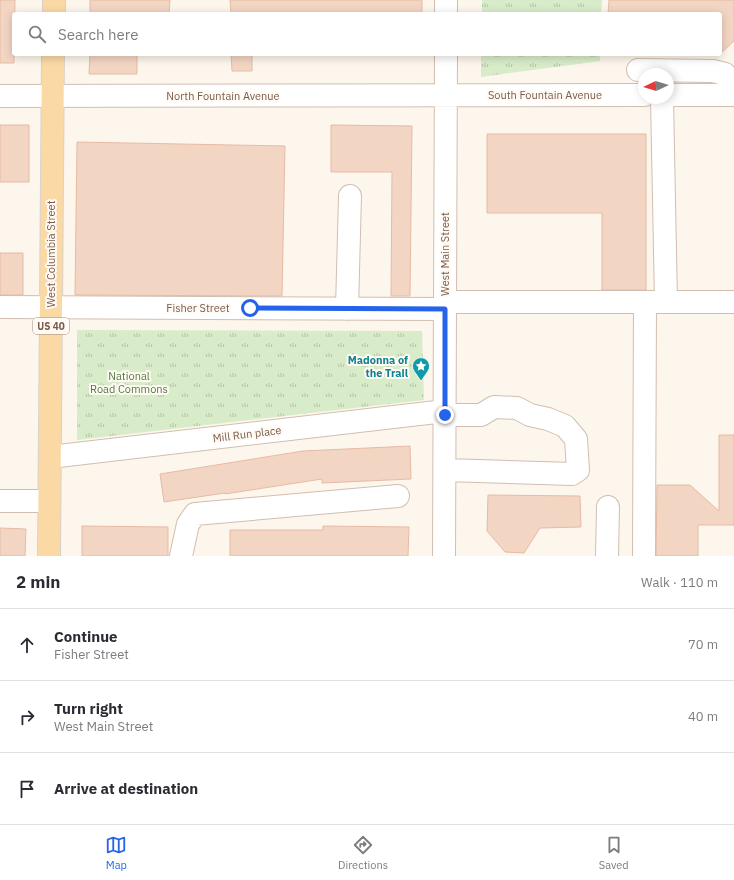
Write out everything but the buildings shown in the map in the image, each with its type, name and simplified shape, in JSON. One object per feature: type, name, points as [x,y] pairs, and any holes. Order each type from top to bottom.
[{"type":"main road","points":[[54,0],[54,12]]},
{"type":"main road","name":"US 40","points":[[53,56],[53,96]]},
{"type":"main road","name":"West Columbia Street","points":[[49,556],[53,96]]},
{"type":"street","points":[[446,0],[446,12]]},
{"type":"street","name":"West Main Street","points":[[444,556],[446,56]]},
{"type":"street","points":[[674,70],[713,71],[725,74],[734,90]]},
{"type":"street","name":"North Fountain Avenue","points":[[0,96],[446,95]]},
{"type":"street","name":"South Fountain Avenue","points":[[446,95],[638,95]]},
{"type":"street","points":[[674,95],[734,95]]},
{"type":"street","points":[[644,556],[662,104]]},
{"type":"street","points":[[347,309],[350,196]]},
{"type":"street","name":"Fisher Street","points":[[0,308],[347,309],[655,302],[734,302]]},
{"type":"street","name":"Mill Run place","points":[[50,457],[445,413],[481,415],[494,407],[517,408],[530,415],[548,419],[565,426],[576,439],[578,470],[572,474],[445,470]]},
{"type":"street","points":[[182,556],[188,524],[194,514],[398,496]]},
{"type":"street","points":[[0,501],[49,501]]},
{"type":"street","points":[[607,556],[608,507]]},
{"type":"green space","points":[[482,0],[602,0],[601,12],[482,12]]},
{"type":"green space","points":[[481,56],[600,56],[600,61],[481,77]]},
{"type":"green space","name":"National Road Commons","points":[[77,330],[422,331],[424,400],[77,440]]},
{"type":"place","name":"Madonna of the Trail","points":[[421,381]]},
{"type":"route","points":[[250,308],[445,309],[445,415]]}]
